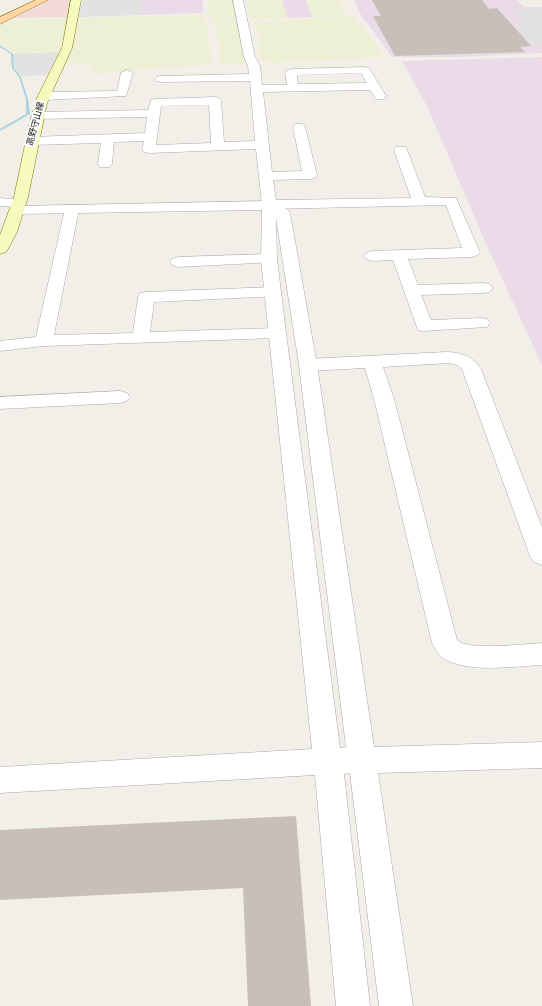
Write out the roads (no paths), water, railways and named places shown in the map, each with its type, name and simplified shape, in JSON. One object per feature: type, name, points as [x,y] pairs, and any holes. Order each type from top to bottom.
[{"type":"main road","points":[[0,21],[43,0]]},
{"type":"main road","name":"高野守山線","points":[[0,249],[6,228],[18,206],[31,141],[44,96],[64,53],[71,33],[76,0]]},
{"type":"street","points":[[238,0],[241,20],[247,39],[250,61],[254,66],[256,83],[269,205],[269,259],[274,292],[277,336],[328,762],[353,1006]]},
{"type":"street","points":[[161,80],[256,83],[293,88],[378,91],[365,70],[290,72],[293,88]]},
{"type":"street","points":[[44,96],[122,94],[127,73]]},
{"type":"street","points":[[218,146],[215,101],[155,103],[149,149],[262,145]]},
{"type":"street","points":[[38,116],[135,113],[154,114]]},
{"type":"street","points":[[266,176],[310,175],[299,127]]},
{"type":"street","points":[[31,141],[151,137]]},
{"type":"street","points":[[105,164],[108,138]]},
{"type":"street","points":[[401,150],[420,202]]},
{"type":"street","points":[[0,202],[18,206],[72,209],[451,201],[472,252],[372,256]]},
{"type":"street","points":[[269,205],[283,213],[304,339],[396,1006]]},
{"type":"street","points":[[44,341],[72,209]]},
{"type":"street","points":[[399,255],[424,326],[481,323]]},
{"type":"street","points":[[178,262],[269,259]]},
{"type":"street","points":[[412,290],[484,288]]},
{"type":"street","points":[[141,337],[146,297],[274,292]]},
{"type":"street","points":[[0,346],[44,341],[141,337],[277,336],[304,339]]},
{"type":"street","points":[[308,365],[451,357],[464,360],[470,366],[542,556]]},
{"type":"street","points":[[372,362],[384,399],[403,479],[445,643],[448,649],[468,656],[542,654]]},
{"type":"street","points":[[0,403],[120,397]]},
{"type":"street","points":[[0,780],[363,760],[542,755]]},
{"type":"waterway","points":[[0,46],[12,54],[13,68],[20,77],[27,99],[28,114],[0,130]]}]
